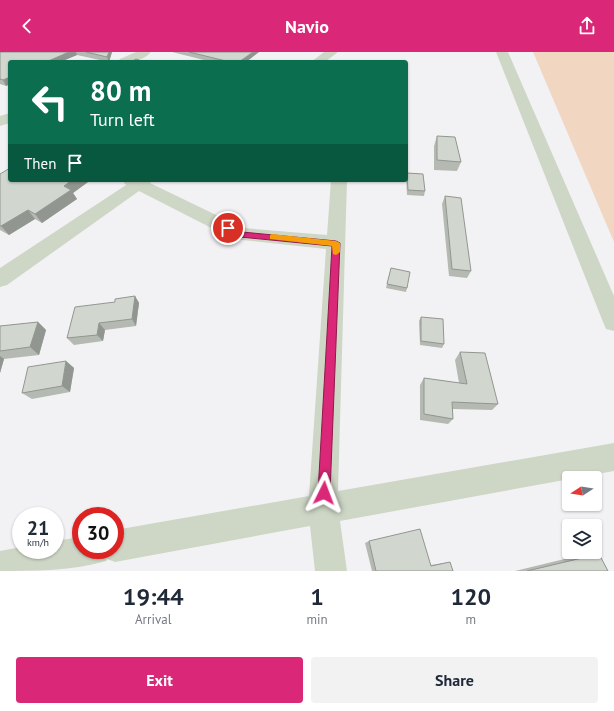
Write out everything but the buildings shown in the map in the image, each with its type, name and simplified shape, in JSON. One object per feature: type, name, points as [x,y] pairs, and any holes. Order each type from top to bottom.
[{"type":"street","points":[[128,60],[145,52]]},
{"type":"street","points":[[320,60],[332,52]]},
{"type":"street","points":[[502,52],[614,322]]},
{"type":"street","points":[[0,279],[137,182]]},
{"type":"street","points":[[140,182],[240,234],[336,243]]},
{"type":"street","points":[[331,571],[323,509],[339,182]]},
{"type":"street","points":[[124,544],[614,457]]},
{"type":"street","points":[[0,567],[72,554]]},
{"type":"shaded area","points":[[533,52],[614,52],[614,242]]},
{"type":"slow traffic","points":[[272,237],[336,243],[336,252]]},
{"type":"route","points":[[228,228],[240,234],[336,243],[324,493]]}]
